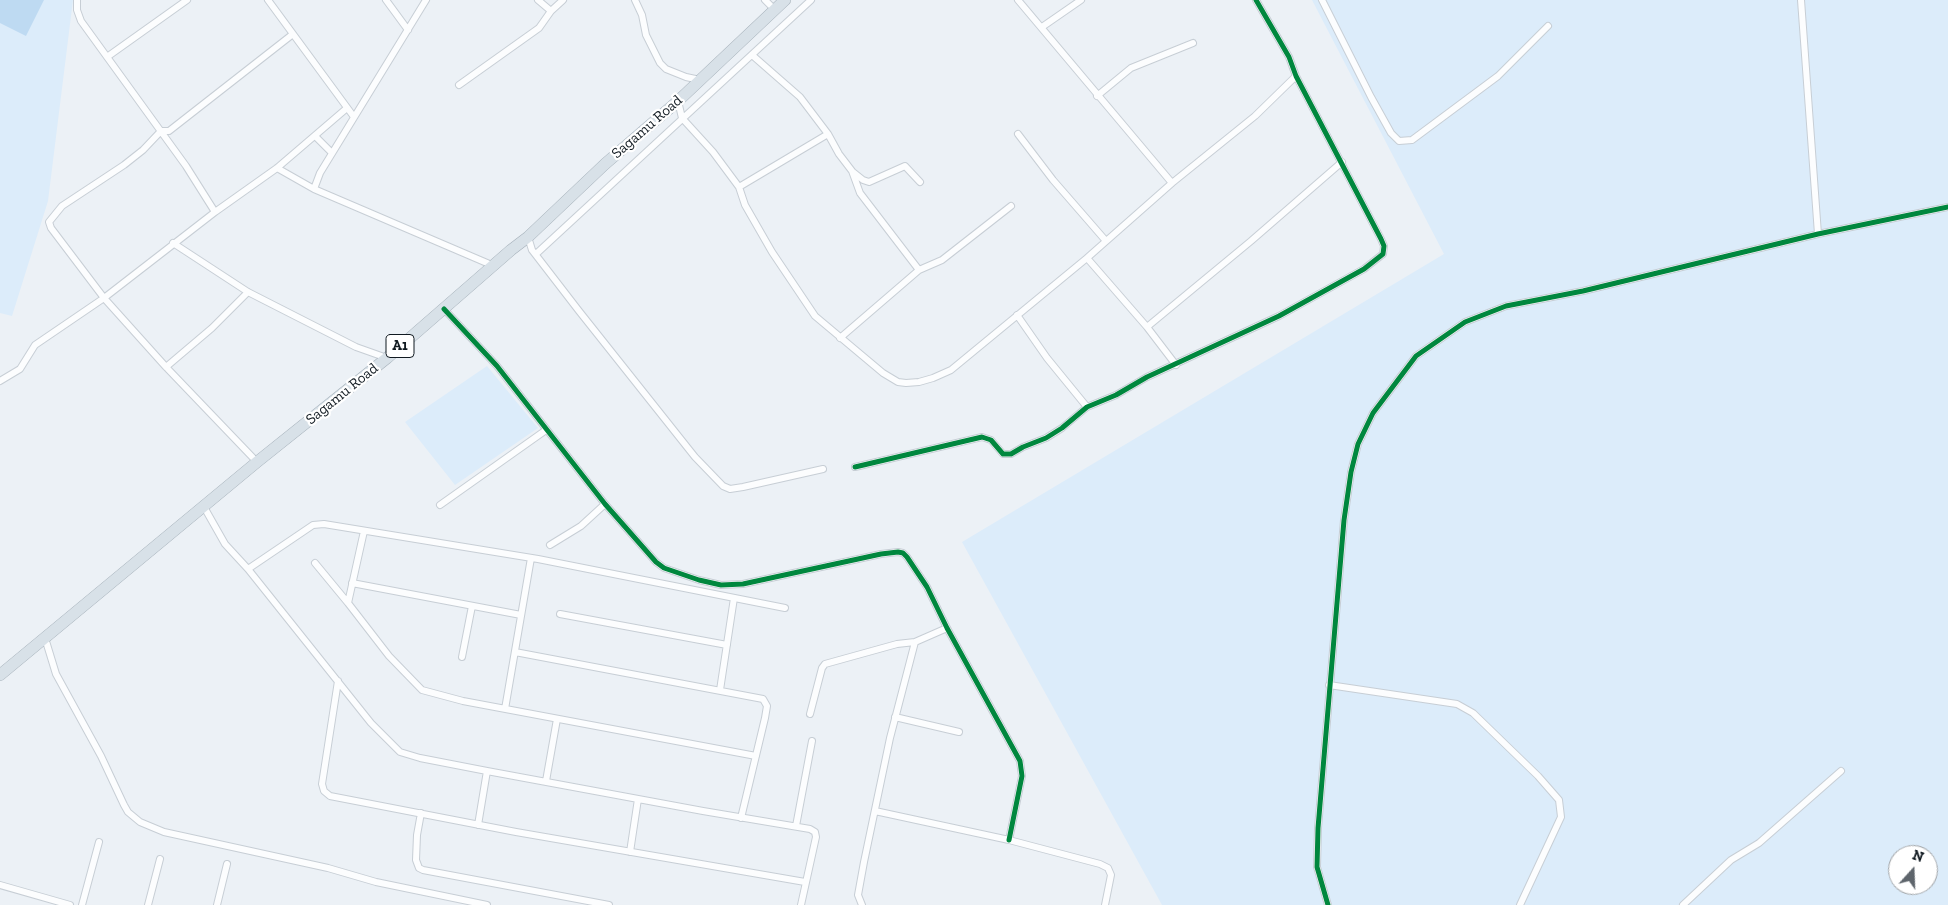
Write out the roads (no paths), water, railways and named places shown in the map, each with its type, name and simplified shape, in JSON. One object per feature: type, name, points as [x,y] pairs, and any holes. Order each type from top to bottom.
[{"type":"highway","name":"Sagamu Road","points":[[0,675],[257,462],[387,358],[528,237],[605,164],[678,101],[785,0]]},
{"type":"street","points":[[77,0],[77,10],[82,21],[186,166],[214,212]]},
{"type":"street","points":[[107,57],[187,0]]},
{"type":"street","points":[[268,0],[354,117]]},
{"type":"street","points":[[386,0],[408,30]]},
{"type":"street","points":[[314,189],[320,173],[426,0]]},
{"type":"street","points":[[538,0],[550,11]]},
{"type":"street","points":[[459,85],[539,28],[550,11],[563,0]]},
{"type":"street","points":[[634,0],[642,15],[646,35],[660,62],[666,68],[686,77],[700,80]]},
{"type":"street","points":[[765,0],[774,9]]},
{"type":"street","points":[[536,254],[811,0]]},
{"type":"street","points":[[1018,0],[1172,183]]},
{"type":"street","points":[[1042,27],[1081,0]]},
{"type":"street","points":[[855,467],[982,437],[991,440],[1000,452],[1007,455],[1046,438],[1062,428],[1087,407],[1116,395],[1147,378],[1279,316],[1364,269],[1383,254],[1384,246],[1381,239],[1296,76],[1289,57],[1256,0]]},
{"type":"street","points":[[1322,0],[1391,133],[1399,141],[1412,140],[1498,76],[1548,26]]},
{"type":"street","points":[[1801,0],[1818,234]]},
{"type":"street","points":[[257,462],[166,367],[104,298],[50,228],[49,222],[62,206],[129,162],[161,131],[169,131],[293,34]]},
{"type":"street","points":[[1097,96],[1131,68],[1193,42]]},
{"type":"street","points":[[752,55],[793,89],[828,134],[839,154],[852,171],[863,180],[869,182],[905,166],[920,182]]},
{"type":"street","points":[[678,101],[682,118],[713,152],[740,187],[745,205],[782,269],[815,316],[892,379],[906,383],[934,378],[951,370],[1087,258],[1172,183],[1254,116],[1296,76]]},
{"type":"street","points":[[0,381],[20,369],[35,345],[104,298],[214,212],[277,168],[347,108]]},
{"type":"street","points":[[740,187],[828,134]]},
{"type":"street","points":[[1018,134],[1053,180],[1106,241]]},
{"type":"street","points":[[315,136],[332,153]]},
{"type":"street","points":[[1147,327],[1251,241],[1342,162]]},
{"type":"street","points":[[277,168],[314,189],[494,266]]},
{"type":"street","points":[[852,171],[860,194],[918,270]]},
{"type":"street","points":[[840,338],[918,270],[942,260],[1011,206]]},
{"type":"street","points":[[1328,905],[1317,867],[1318,828],[1344,520],[1351,472],[1358,444],[1373,413],[1416,356],[1464,322],[1506,306],[1583,291],[1818,234],[1948,207]]},
{"type":"street","points":[[528,237],[532,250],[628,374],[695,457],[722,486],[730,489],[743,488],[823,469]]},
{"type":"street","points":[[173,243],[248,292],[356,347],[387,358]]},
{"type":"street","points":[[1087,258],[1147,327],[1176,365]]},
{"type":"street","points":[[166,367],[212,328],[248,292]]},
{"type":"street","points":[[444,309],[497,366],[605,504],[656,562],[664,568],[721,585],[743,584],[881,554],[903,553],[927,587],[947,628],[1020,761],[1022,776],[1009,840]]},
{"type":"street","points":[[1017,315],[1087,407]]},
{"type":"street","points":[[440,505],[546,430]]},
{"type":"street","points":[[550,545],[581,526],[605,504]]},
{"type":"street","points":[[204,507],[225,544],[248,569],[371,723],[400,752],[487,772],[810,829],[815,832],[816,838],[801,905]]},
{"type":"street","points":[[248,569],[313,525],[324,524],[531,558],[785,608]]},
{"type":"street","points":[[348,603],[364,531]]},
{"type":"street","points":[[505,709],[531,558]]},
{"type":"street","points":[[315,563],[389,656],[422,690],[505,709],[756,756]]},
{"type":"street","points":[[352,583],[521,615]]},
{"type":"street","points":[[720,690],[734,598]]},
{"type":"street","points":[[462,657],[472,606]]},
{"type":"street","points":[[560,614],[727,645]]},
{"type":"street","points":[[810,714],[822,668],[825,664],[897,644],[915,642],[947,628]]},
{"type":"street","points":[[45,638],[56,674],[97,748],[124,805],[128,812],[140,822],[164,832],[328,868],[376,882],[487,905]]},
{"type":"street","points":[[862,905],[858,894],[895,717],[915,642]]},
{"type":"street","points":[[515,652],[720,690],[766,702],[767,706],[741,818]]},
{"type":"street","points":[[338,682],[322,784],[324,791],[330,796],[478,825],[805,882]]},
{"type":"street","points":[[1329,685],[1457,704],[1473,713],[1538,776],[1559,800],[1560,817],[1520,905]]},
{"type":"street","points":[[895,717],[959,732]]},
{"type":"street","points":[[546,781],[557,719]]},
{"type":"street","points":[[796,826],[812,741]]},
{"type":"street","points":[[1683,905],[1731,860],[1759,843],[1841,771]]},
{"type":"street","points":[[478,825],[487,772]]},
{"type":"street","points":[[630,852],[638,799]]},
{"type":"street","points":[[875,811],[1009,840],[1108,868],[1111,875],[1105,905]]},
{"type":"street","points":[[421,813],[417,835],[416,860],[419,868],[423,870],[609,905]]},
{"type":"street","points":[[82,905],[99,842]]},
{"type":"street","points":[[148,905],[160,858]]},
{"type":"street","points":[[217,905],[227,864]]},
{"type":"street","points":[[0,885],[70,905]]}]
